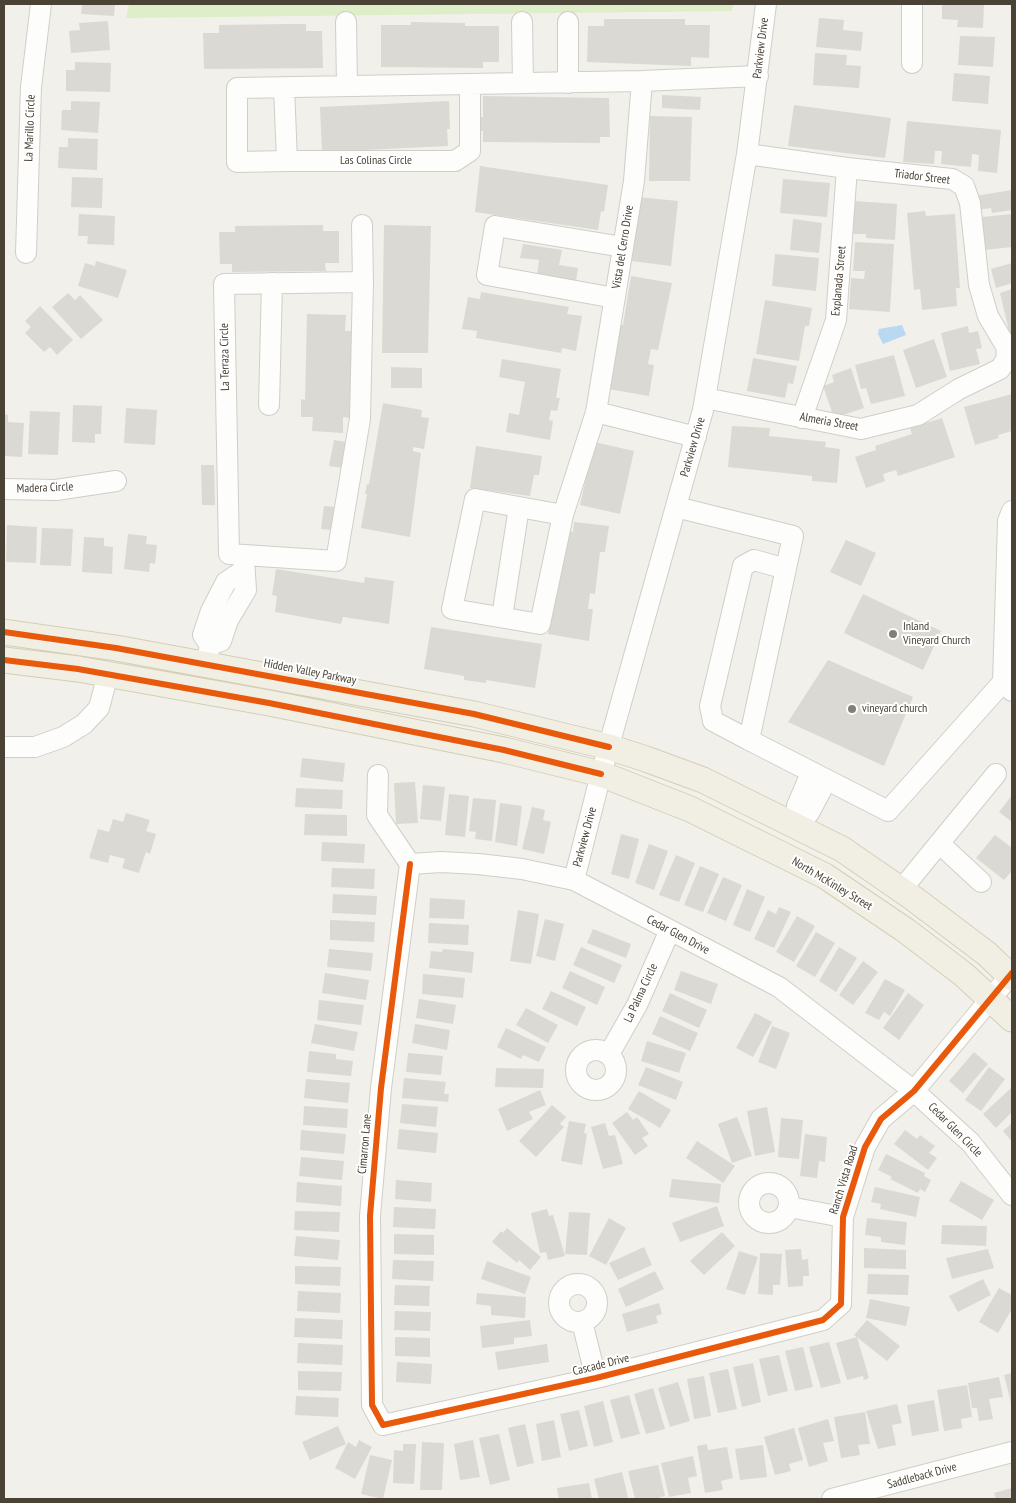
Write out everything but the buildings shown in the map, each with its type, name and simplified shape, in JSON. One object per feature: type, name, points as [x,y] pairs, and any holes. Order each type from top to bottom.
[{"type":"main road","name":"Hidden Valley Parkway","points":[[4,632],[116,648],[208,655],[474,714],[609,747]]},
{"type":"main road","points":[[4,647],[56,654],[78,669]]},
{"type":"main road","points":[[208,655],[208,676],[216,681],[244,688],[269,703]]},
{"type":"main road","points":[[4,660],[78,669],[269,703],[504,750],[601,774]]},
{"type":"main road","points":[[609,747],[702,780],[769,811],[842,850],[987,954],[1011,976]]},
{"type":"main road","name":"North McKinley Street","points":[[601,774],[690,808],[825,876],[905,930],[990,997],[1012,1019]]},
{"type":"street","name":"La Marillo Circle","points":[[26,253],[31,87],[41,4]]},
{"type":"street","name":"Parkview Drive","points":[[574,880],[601,774],[696,437],[705,398],[747,154],[766,4]]},
{"type":"street","points":[[912,4],[912,63]]},
{"type":"street","points":[[346,22],[347,86]]},
{"type":"street","points":[[522,22],[523,83]]},
{"type":"street","points":[[568,22],[568,82]]},
{"type":"street","points":[[284,87],[287,161],[237,162],[237,88],[284,87],[470,84],[568,82],[642,81],[758,76]]},
{"type":"street","name":"Vista del Cerro Drive","points":[[502,617],[540,624],[563,515],[596,412],[634,181],[642,81]]},
{"type":"street","name":"Las Colinas Circle","points":[[287,161],[455,161],[470,151],[470,84]]},
{"type":"street","name":"Triador Street","points":[[747,154],[847,168],[952,179],[964,186],[970,202],[979,284],[988,316],[1007,348],[1006,360],[1000,369]]},
{"type":"street","name":"Explanada Street","points":[[802,418],[836,320],[847,168]]},
{"type":"street","points":[[208,655],[203,636],[210,611],[226,582],[244,563],[336,561],[360,419],[363,282],[362,225]]},
{"type":"street","points":[[615,298],[487,275],[495,226],[623,247]]},
{"type":"street","name":"La Terraza Circle","points":[[244,563],[229,554],[224,284],[363,282]]},
{"type":"street","points":[[269,405],[272,284]]},
{"type":"street","name":"Almeria Street","points":[[705,398],[862,429],[918,415],[959,389],[1000,369]]},
{"type":"street","points":[[596,412],[696,437]]},
{"type":"street","name":"Madera Circle","points":[[4,489],[56,490],[116,481]]},
{"type":"street","points":[[519,508],[502,617],[452,609],[476,499],[563,515]]},
{"type":"street","points":[[676,507],[793,536],[749,740]]},
{"type":"street","points":[[786,569],[754,560],[743,566],[710,706],[713,720],[819,777],[888,811],[1008,687],[1008,521],[1012,511]]},
{"type":"street","points":[[208,655],[221,640],[228,620],[246,590],[244,563]]},
{"type":"street","points":[[219,594],[238,602]]},
{"type":"street","points":[[4,747],[35,748],[64,737],[84,724],[99,708],[108,674]]},
{"type":"street","points":[[900,890],[996,774]]},
{"type":"street","points":[[378,775],[377,816],[410,864]]},
{"type":"street","points":[[794,826],[810,813],[819,777]]},
{"type":"street","points":[[939,843],[981,882]]},
{"type":"street","name":"Cedar Glen Drive","points":[[410,864],[441,862],[478,864],[522,869],[574,880],[779,987],[914,1091]]},
{"type":"street","name":"Cimarron Lane","points":[[383,1425],[372,1405],[370,1216],[382,1088],[410,864]]},
{"type":"street","name":"La Palma Circle","points":[[610,1054],[637,1004],[670,930]]},
{"type":"street","name":"Ranch Vista Road","points":[[822,1320],[841,1304],[843,1217],[865,1147],[881,1119],[914,1091],[990,997],[1011,976]]},
{"type":"street","name":"Cedar Glen Circle","points":[[914,1091],[971,1143],[1012,1195]]},
{"type":"street","points":[[789,1207],[843,1217]]},
{"type":"street","name":"Cascade Drive","points":[[383,1425],[596,1378],[822,1320]]},
{"type":"street","points":[[582,1322],[596,1378]]},
{"type":"street","name":"Saddleback Drive","points":[[832,1499],[1012,1452]]},
{"type":"green space","points":[[129,4],[733,4],[732,11],[126,18]]},
{"type":"water","points":[[902,325],[906,335],[883,344],[878,334],[879,329]]},
{"type":"cycle path","points":[[4,632],[116,648],[474,714],[609,747]]},
{"type":"cycle path","points":[[4,660],[78,669],[269,703],[504,750],[601,774]]},
{"type":"cycle path","points":[[410,864],[381,1088],[370,1216],[372,1405],[383,1425],[596,1378],[823,1320],[841,1304],[843,1217],[865,1147],[881,1119],[914,1091],[1012,973]]},
{"type":"place","name":"Inland Vineyard Church","points":[[893,634]]},
{"type":"place","name":"vineyard church","points":[[852,709]]}]
